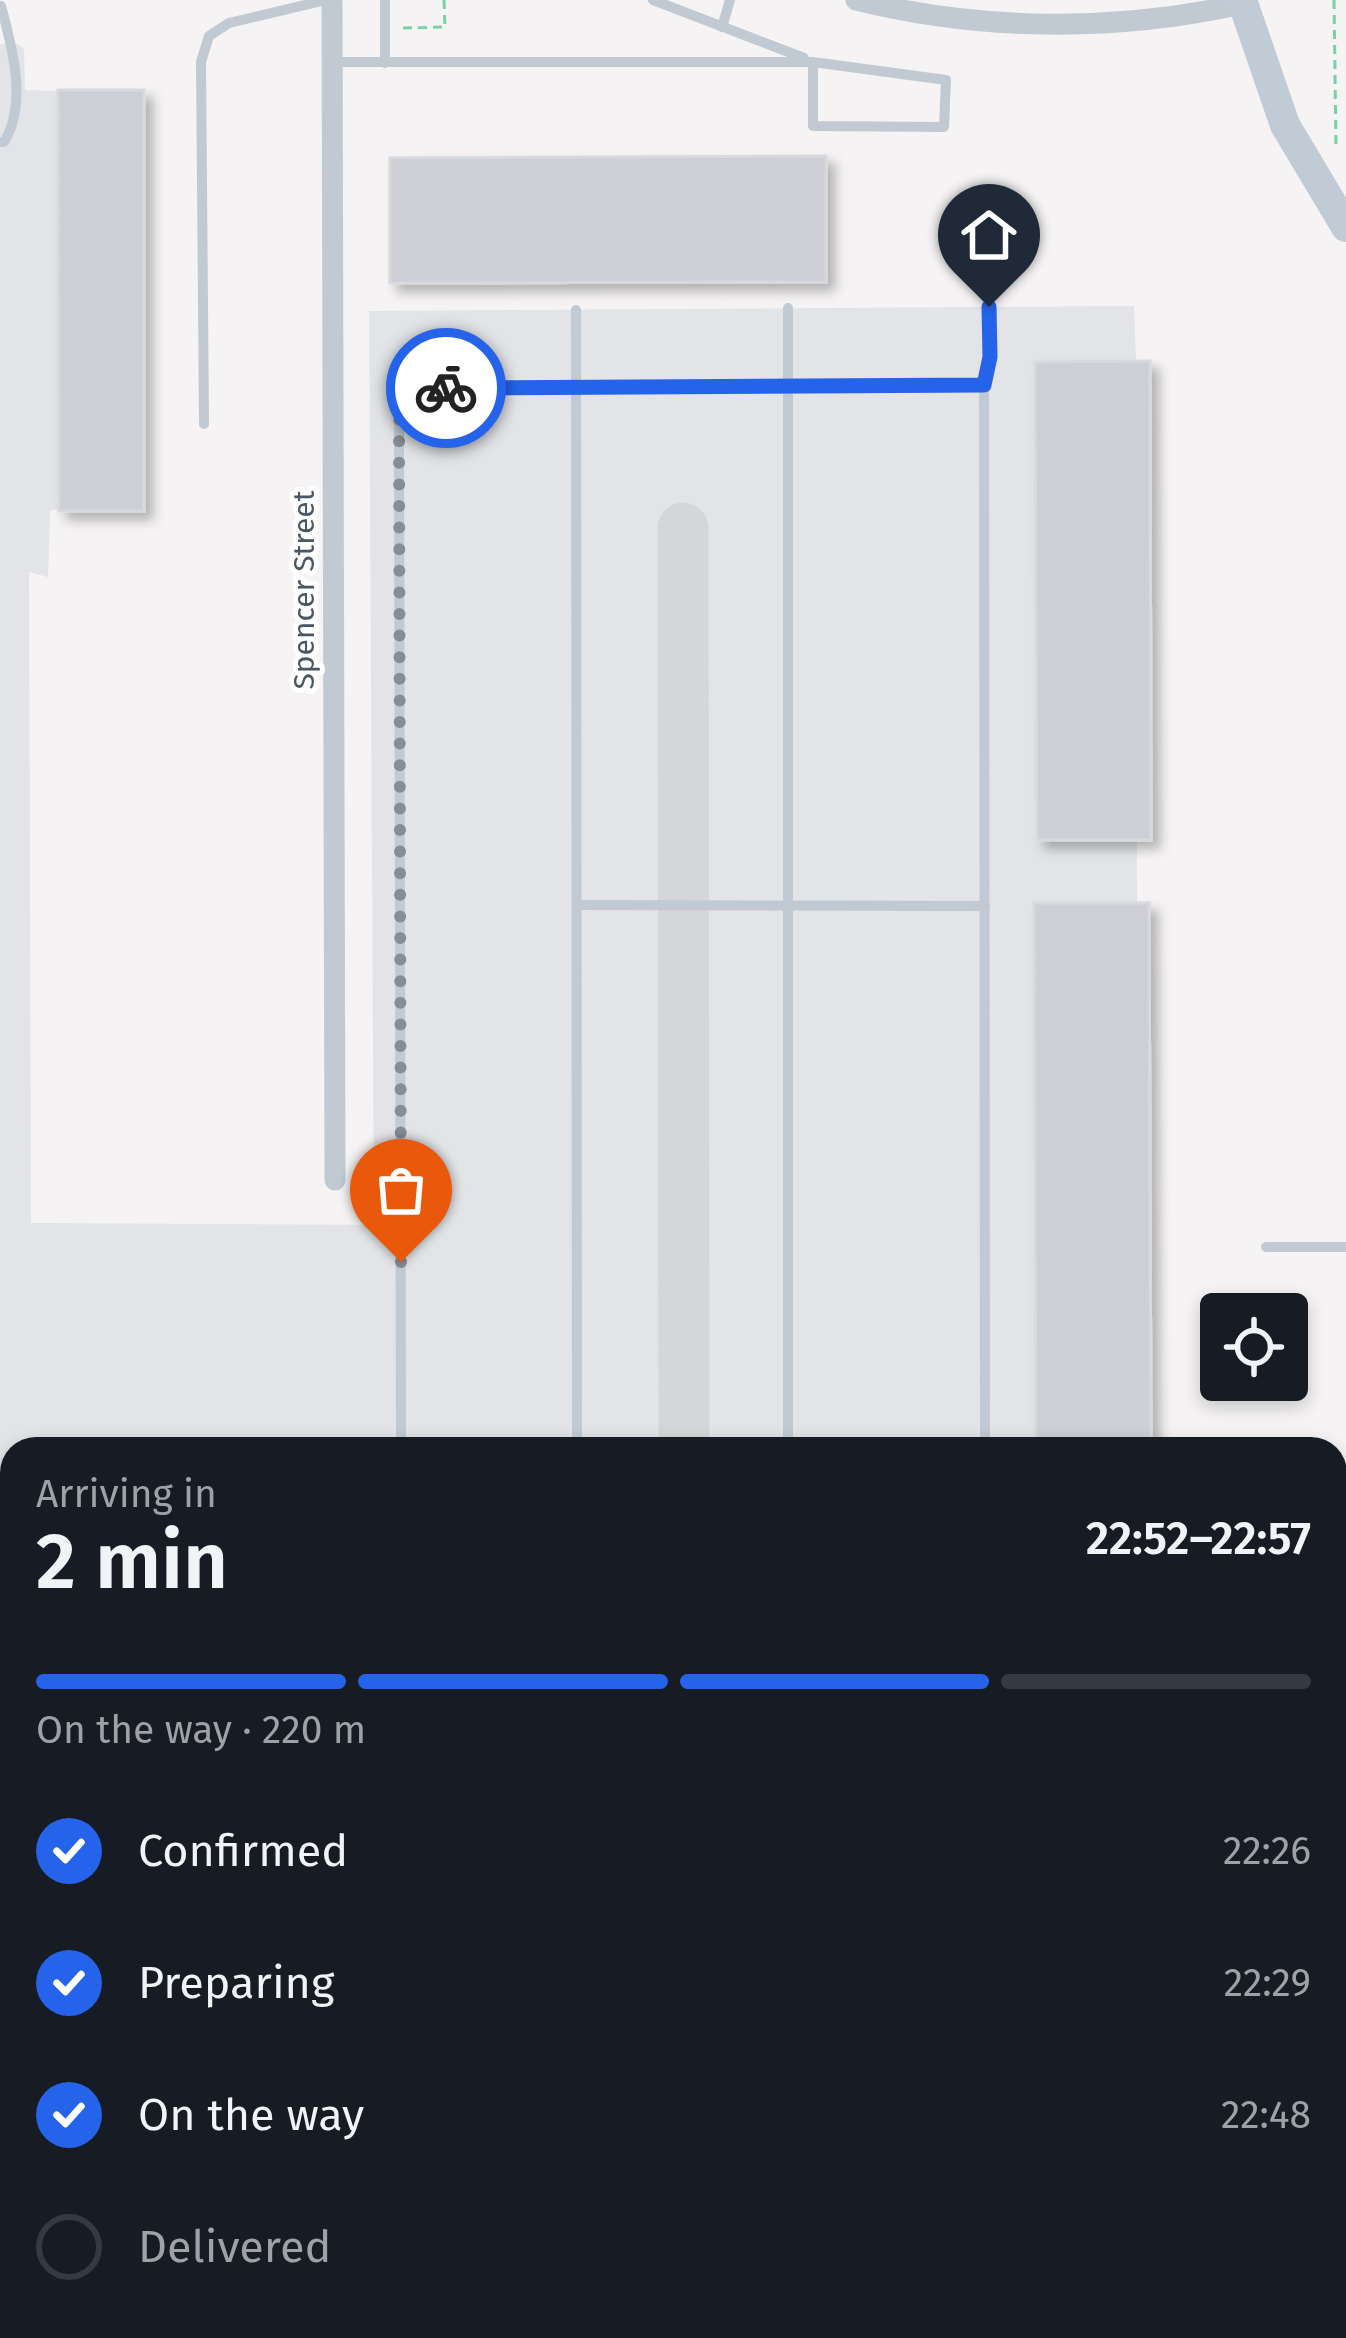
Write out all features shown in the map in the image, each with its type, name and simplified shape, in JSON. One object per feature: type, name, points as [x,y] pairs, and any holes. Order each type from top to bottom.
[{"type":"street","name":"Spencer Street","points":[[329,0],[335,1180]]},
{"type":"street","points":[[856,0],[1046,25],[1149,19],[1240,1],[1285,125],[1346,226]]},
{"type":"lane","points":[[204,424],[200,62],[209,37],[229,23],[329,0]]},
{"type":"lane","points":[[385,0],[385,63]]},
{"type":"lane","points":[[653,0],[813,62]]},
{"type":"lane","points":[[722,27],[730,0]]},
{"type":"lane","points":[[0,142],[13,128],[15,77],[1,4]]},
{"type":"lane","points":[[332,62],[813,62],[946,80],[944,127],[813,126],[813,62]]},
{"type":"lane","points":[[0,77],[15,77]]},
{"type":"lane","points":[[985,1437],[984,385],[990,357],[989,307]]},
{"type":"lane","points":[[788,308],[788,1437]]},
{"type":"lane","points":[[576,310],[577,1437]]},
{"type":"lane","points":[[401,1437],[400,412],[408,396],[419,388],[984,385]]},
{"type":"lane","points":[[577,904],[985,906]]},
{"type":"lane","points":[[1266,1247],[1346,1247]]},
{"type":"path","points":[[401,28],[445,27],[444,0]]},
{"type":"path","points":[[1334,0],[1336,147]]},
{"type":"shaded area","points":[[0,44],[18,44],[24,49],[25,90],[59,91],[58,509],[50,511],[48,577],[29,572],[31,1223],[374,1225],[369,311],[1134,306],[1137,902],[1036,902],[1037,1437],[0,1437]]},
{"type":"building","points":[[58,90],[144,90],[144,511],[59,511]]},
{"type":"building","points":[[826,156],[826,282],[390,283],[390,158]]},
{"type":"building","points":[[1150,361],[1151,840],[1037,840],[1035,362]]},
{"type":"building","points":[[1034,903],[1149,903],[1151,1437],[1036,1437]]},
{"type":"taxiway","points":[[683,528],[684,1437]]},
{"type":"way so far","points":[[401,1262],[399,421],[403,402],[414,390],[446,388]]},
{"type":"route","points":[[446,388],[984,385],[990,357],[989,307]]}]
